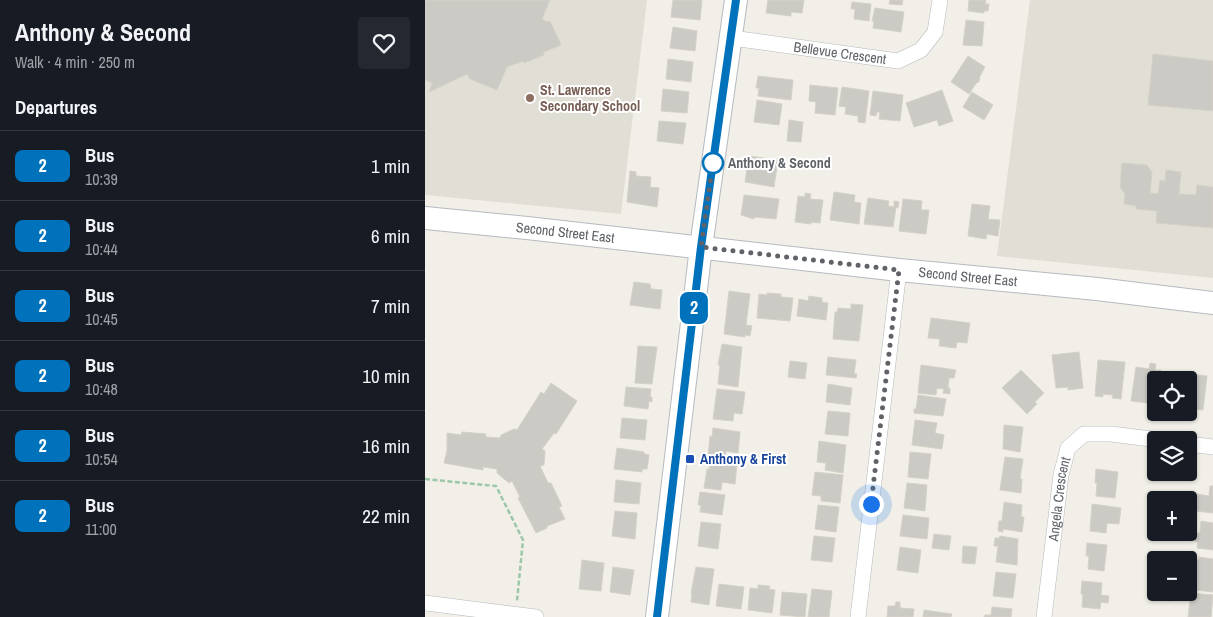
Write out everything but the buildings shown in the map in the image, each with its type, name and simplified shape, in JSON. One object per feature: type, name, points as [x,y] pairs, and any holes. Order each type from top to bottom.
[{"type":"main road","points":[[657,617],[701,247],[736,0]]},
{"type":"main road","name":"Second Street East","points":[[425,218],[899,270],[1097,289],[1213,304]]},
{"type":"street","name":"Bellevue Crescent","points":[[732,38],[898,61],[921,50],[935,32],[940,0]]},
{"type":"street","points":[[858,617],[899,270]]},
{"type":"street","name":"Angela Crescent","points":[[1045,617],[1061,474],[1068,448],[1084,434],[1111,434],[1147,438]]},
{"type":"street","points":[[1197,445],[1213,447]]},
{"type":"street","points":[[425,603],[472,613],[536,617]]},
{"type":"path","points":[[425,479],[497,486],[523,540],[516,615]]},
{"type":"shaded area","name":"St. Lawrence Secondary School","points":[[425,0],[647,0],[621,214],[425,195]]},
{"type":"shaded area","points":[[1030,0],[1213,0],[1213,278],[997,256]]},
{"type":"bus line","name":"2","points":[[657,617],[701,247],[736,0]]},
{"type":"place","name":"St. Lawrence Secondary School","points":[[530,98]]},
{"type":"place","name":"Anthony & Second","points":[[713,163]]},
{"type":"place","name":"Anthony & First","points":[[690,459]]},
{"type":"route","points":[[713,163],[701,247],[899,270],[871,504]]}]
